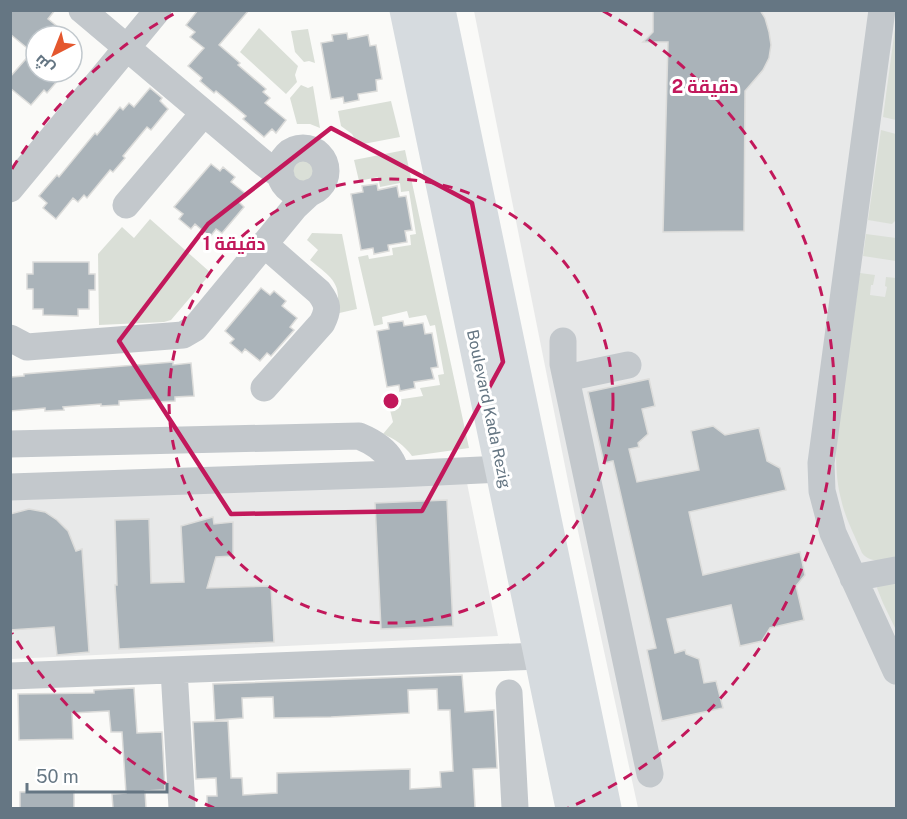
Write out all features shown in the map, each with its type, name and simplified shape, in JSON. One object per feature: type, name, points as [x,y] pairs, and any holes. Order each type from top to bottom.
[{"type":"main road","name":"Boulevard Kada Rezig","points":[[406,10],[572,808]]},
{"type":"main road","name":"Boulevard Kada Rezig","points":[[439,10],[605,808]]},
{"type":"street","points":[[10,338],[27,347],[183,335],[195,328],[264,244],[286,182],[82,10]]},
{"type":"street","points":[[10,189],[158,10]]},
{"type":"street","points":[[882,10],[821,463],[822,491],[832,533],[890,647],[897,671]]},
{"type":"street","points":[[126,206],[204,112]]},
{"type":"street","points":[[264,244],[319,292],[326,301],[327,308],[322,322],[264,388]]},
{"type":"street","points":[[563,341],[563,364],[650,774]]},
{"type":"street","points":[[566,378],[628,365]]},
{"type":"street","points":[[10,444],[359,436],[380,448],[392,461],[396,474]]},
{"type":"street","points":[[10,487],[502,469]]},
{"type":"street","points":[[854,578],[897,570]]},
{"type":"street","points":[[10,676],[540,656]]},
{"type":"street","points":[[174,670],[182,808]]},
{"type":"street","points":[[509,693],[515,808]]},
{"type":"highlighted area","points":[[331,128],[472,203],[503,362],[422,511],[231,514],[119,341],[208,224]]},
{"type":"shaded area","points":[[474,11],[896,11],[896,808],[638,808],[578,531]]},
{"type":"shaded area","points":[[896,21],[896,120],[883,117]]},
{"type":"shaded area","points":[[259,28],[298,66],[295,75],[297,82],[286,94],[240,52]]},
{"type":"shaded area","points":[[308,29],[315,63],[304,62],[295,52],[291,31]]},
{"type":"shaded area","points":[[301,85],[308,88],[313,86],[320,128],[310,124],[297,124],[290,98]]},
{"type":"shaded area","points":[[391,101],[400,137],[358,145],[352,134],[341,126],[338,111]]},
{"type":"shaded area","points":[[881,130],[896,134],[896,220],[892,224],[868,220]]},
{"type":"shaded area","points":[[405,150],[469,448],[412,456],[399,443],[383,434],[393,422],[386,394],[393,393],[396,400],[423,396],[420,388],[440,385],[438,375],[444,374],[435,325],[430,326],[426,315],[409,318],[407,311],[382,317],[383,324],[374,326],[358,257],[368,255],[369,259],[393,255],[392,248],[411,245],[410,235],[416,234],[409,191],[401,192],[400,183],[380,187],[378,177],[359,181],[354,160]]},
{"type":"shaded area","points":[[303,156],[313,160],[317,170],[313,180],[303,184],[293,180],[289,170],[293,160]]},
{"type":"shaded area","points":[[150,219],[211,273],[171,320],[99,325],[98,254],[122,227],[134,238]]},
{"type":"shaded area","points":[[312,233],[342,234],[357,309],[335,314],[337,288],[330,277],[310,260],[318,250],[307,240]]},
{"type":"shaded area","points":[[866,234],[896,238],[896,261],[863,256]]},
{"type":"shaded area","points":[[860,273],[875,275],[870,295],[885,297],[886,277],[896,278],[896,557],[882,560],[869,559],[862,553],[843,506],[838,485],[836,442]]},
{"type":"shaded area","points":[[467,483],[498,636],[11,659],[11,500]]},
{"type":"shaded area","points":[[896,577],[896,630],[877,588],[878,585]]},
{"type":"building","points":[[10,10],[55,10],[48,19],[54,24],[24,24],[24,45],[10,34]]},
{"type":"building","points":[[198,10],[249,10],[219,45],[266,89],[263,92],[270,98],[265,103],[286,120],[276,133],[272,129],[264,137],[243,119],[246,116],[200,81],[202,78],[188,66],[204,48],[190,37],[195,32],[186,25]]},
{"type":"building","points":[[653,10],[760,10],[765,18],[771,45],[769,58],[763,70],[745,91],[744,231],[663,232],[668,42],[643,42],[653,32]]},
{"type":"building","points":[[347,33],[348,39],[368,35],[370,46],[376,45],[382,79],[376,80],[377,91],[358,94],[359,100],[344,103],[343,97],[331,99],[321,43],[333,41],[332,35]]},
{"type":"building","points":[[24,61],[24,84],[55,84],[47,93],[44,90],[31,105],[10,88],[10,77]]},
{"type":"building","points":[[150,88],[162,98],[160,101],[168,109],[151,130],[147,127],[123,156],[125,158],[113,172],[110,170],[87,198],[84,195],[78,202],[73,198],[56,219],[43,208],[47,203],[39,196],[57,175],[59,177],[120,107],[123,110],[129,103],[134,107]]},
{"type":"building","points":[[211,164],[220,171],[223,167],[235,177],[231,182],[246,194],[239,202],[244,207],[222,233],[216,229],[210,237],[195,224],[191,229],[179,219],[183,214],[174,207]]},
{"type":"building","points":[[377,184],[378,190],[397,186],[399,197],[406,196],[412,230],[405,231],[407,242],[388,245],[389,251],[374,254],[373,248],[361,250],[351,194],[363,192],[362,186]]},
{"type":"building","points":[[33,262],[89,262],[89,274],[95,274],[95,290],[89,290],[89,309],[78,309],[78,316],[43,315],[43,309],[33,309],[33,289],[27,289],[27,274],[33,274]]},
{"type":"building","points":[[261,288],[270,295],[274,291],[286,301],[282,306],[297,318],[290,327],[294,330],[271,356],[267,353],[260,361],[245,349],[242,353],[230,343],[234,339],[225,331]]},
{"type":"building","points":[[403,321],[404,326],[423,323],[425,334],[432,333],[438,367],[431,368],[434,379],[414,382],[415,388],[400,391],[399,385],[387,387],[377,331],[389,329],[388,323]]},
{"type":"building","points":[[173,362],[173,365],[191,363],[194,396],[175,397],[175,401],[157,402],[157,399],[119,401],[119,405],[101,406],[101,404],[63,407],[64,410],[45,411],[45,408],[10,411],[10,377]]},
{"type":"building","points":[[649,379],[655,406],[642,409],[648,434],[638,443],[639,447],[629,449],[637,482],[699,470],[691,431],[713,426],[725,435],[759,428],[767,461],[780,468],[786,490],[689,512],[703,575],[800,552],[805,575],[796,586],[804,620],[770,628],[762,641],[740,646],[731,605],[667,619],[675,653],[685,650],[686,654],[699,659],[704,683],[716,681],[723,708],[662,721],[647,650],[656,648],[613,461],[604,463],[588,392]]},
{"type":"building","points":[[447,500],[453,626],[381,629],[375,503]]},
{"type":"building","points":[[29,509],[45,512],[57,520],[68,531],[76,551],[82,549],[89,652],[57,655],[54,627],[10,630],[10,514]]},
{"type":"building","points":[[213,517],[214,524],[233,522],[233,556],[216,557],[207,588],[271,586],[274,642],[119,649],[115,585],[117,585],[115,520],[149,519],[151,583],[184,582],[181,526]]},
{"type":"building","points":[[462,675],[465,712],[494,710],[497,768],[473,769],[475,808],[207,808],[207,796],[217,796],[216,778],[196,779],[193,722],[228,721],[231,778],[242,778],[243,795],[277,793],[277,773],[410,769],[410,789],[441,787],[440,772],[453,771],[450,710],[438,710],[437,689],[408,690],[409,713],[274,718],[273,697],[242,698],[243,718],[215,720],[213,684]]},
{"type":"building","points":[[134,688],[137,733],[162,732],[165,790],[145,791],[146,808],[113,808],[112,794],[126,793],[122,732],[111,732],[109,711],[72,713],[73,739],[19,740],[18,694],[94,693],[94,690]]},
{"type":"building","points":[[74,791],[74,808],[20,808],[20,792]]}]
